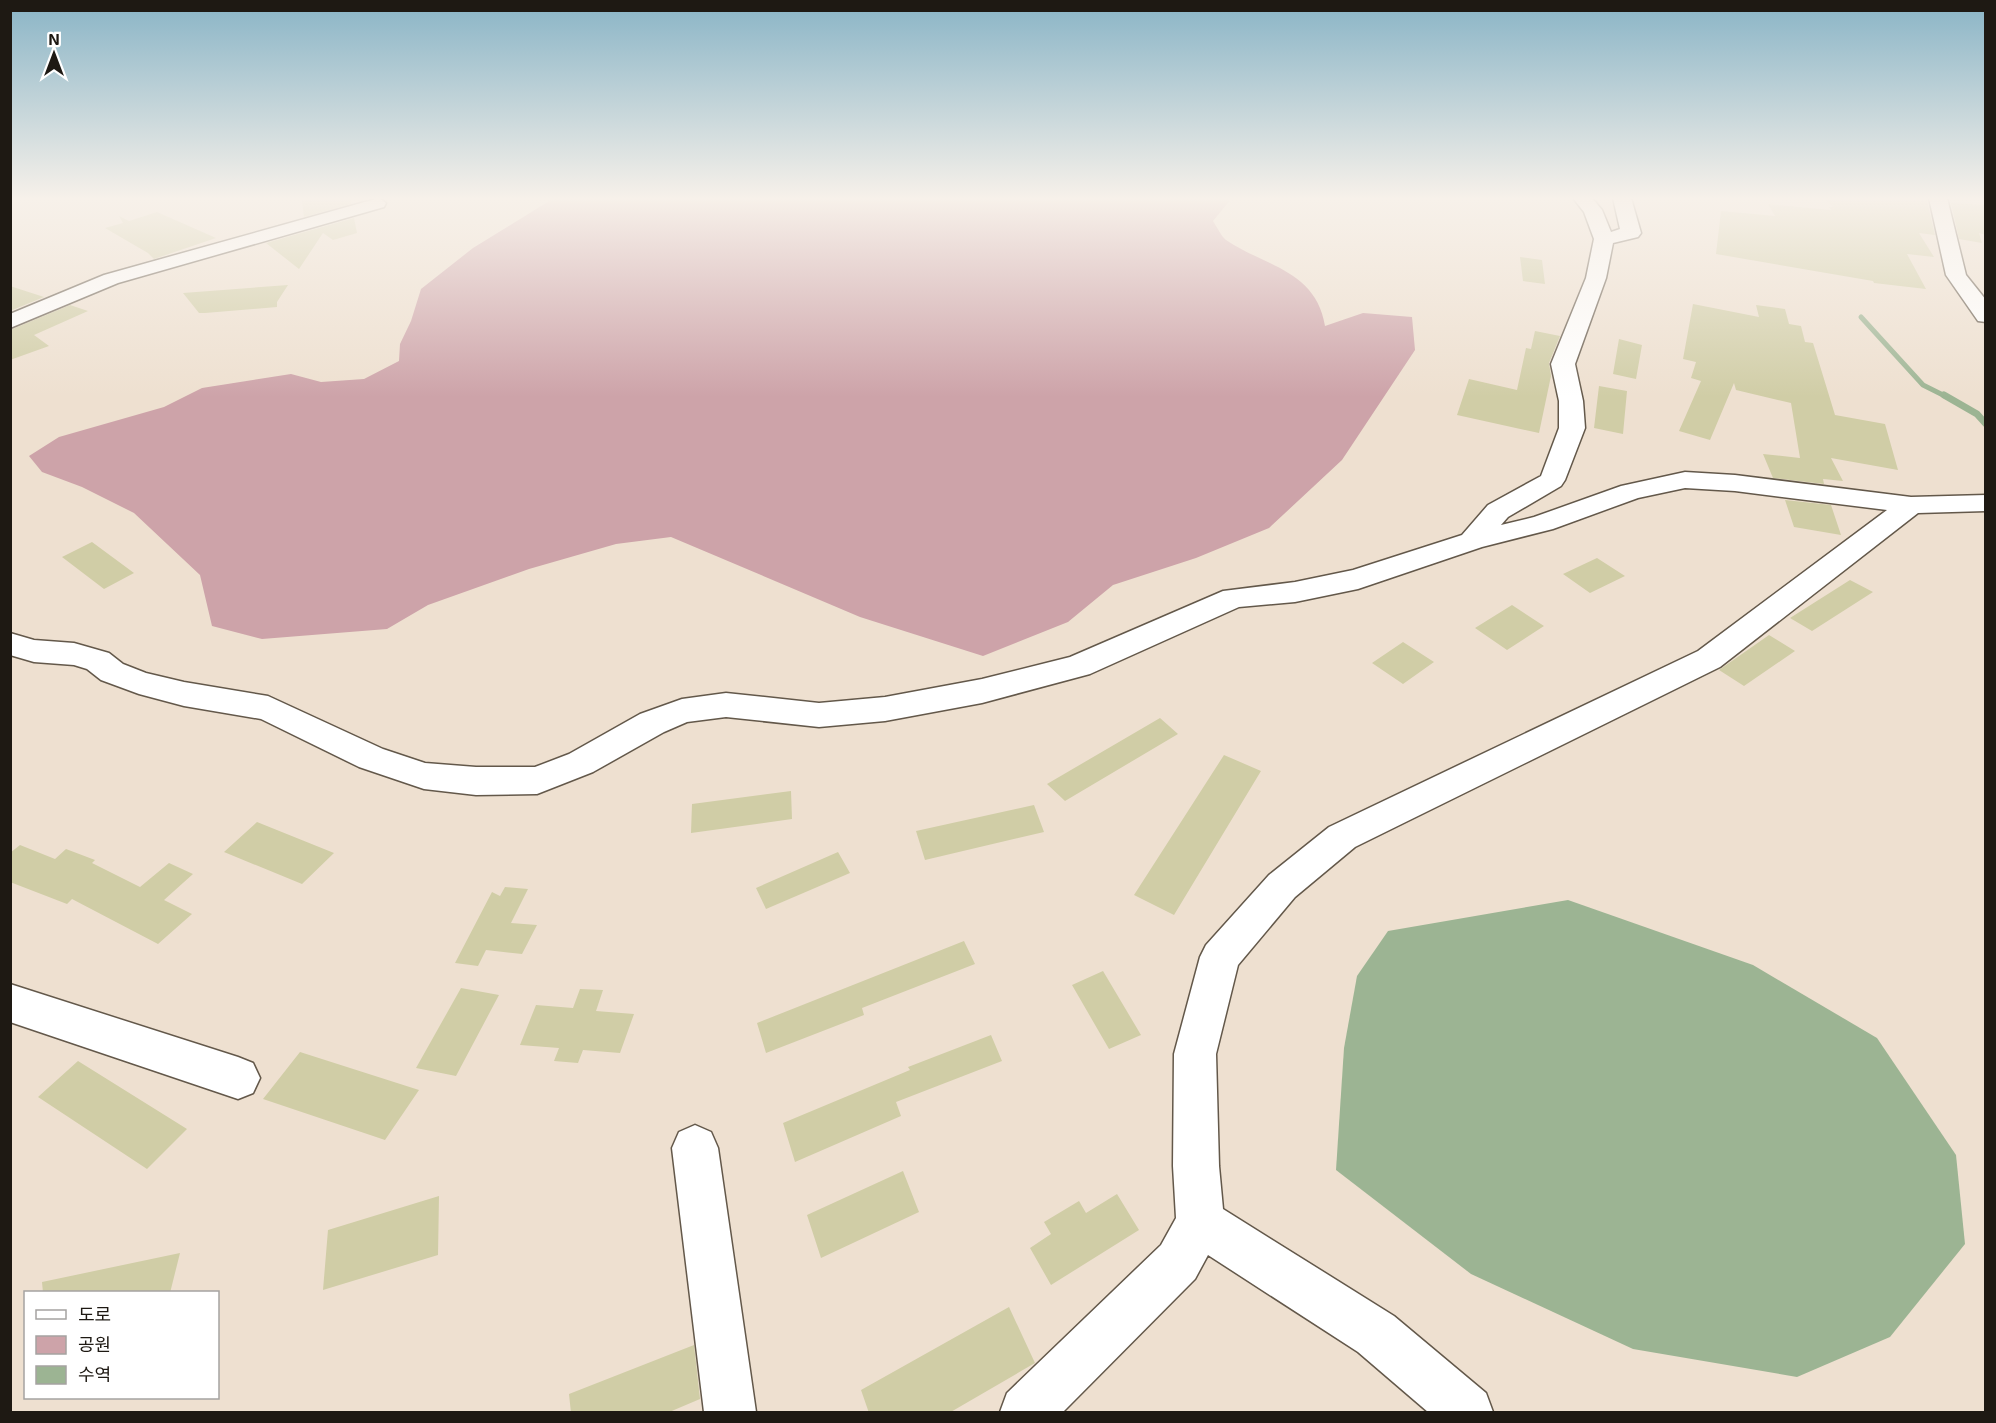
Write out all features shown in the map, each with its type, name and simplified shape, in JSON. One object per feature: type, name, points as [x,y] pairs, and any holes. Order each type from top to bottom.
[{"type":"street","points":[[10,322],[111,279],[162,264]]},
{"type":"street","points":[[1472,541],[1498,512],[1552,480],[1572,428],[1571,401],[1563,364],[1596,278],[1599,264]]},
{"type":"street","points":[[1954,264],[1956,275],[1986,316]]},
{"type":"street","points":[[10,644],[34,651],[74,654],[98,661],[112,672],[139,683],[268,708],[371,758],[424,776],[476,782],[537,780],[581,763],[652,723],[682,711],[726,705],[819,715],[885,709],[982,692],[1079,666],[1234,598],[1295,592],[1358,579],[1472,541],[1543,523],[1630,492],[1685,480],[1735,483],[1911,505],[1986,503]]},
{"type":"street","points":[[1026,1413],[1178,1262],[1200,1222],[1196,1166],[1194,1054],[1220,957],[1282,886],[1342,837],[1709,659],[1911,505]]},
{"type":"street","points":[[10,1003],[238,1078]]},
{"type":"street","points":[[695,1148],[730,1413]]},
{"type":"street","points":[[1200,1222],[1376,1334],[1467,1413]]},
{"type":"green space","points":[[452,264],[1271,264],[1300,281],[1311,293],[1320,307],[1325,326],[1363,313],[1412,317],[1415,350],[1342,460],[1269,528],[1196,558],[1113,585],[1068,622],[983,656],[860,617],[671,537],[616,544],[529,569],[428,605],[387,629],[262,639],[212,626],[200,575],[134,513],[82,487],[42,472],[29,456],[59,437],[164,407],[202,388],[291,374],[321,382],[364,379],[399,361],[400,344],[411,321],[421,289]]},
{"type":"water","points":[[1568,900],[1753,965],[1877,1038],[1956,1155],[1965,1244],[1890,1337],[1797,1377],[1633,1349],[1471,1274],[1336,1170],[1344,1048],[1357,976],[1388,931]]},
{"type":"building","points":[[1521,264],[1543,264],[1545,284],[1523,281]]},
{"type":"building","points":[[1777,264],[1913,264],[1926,289],[1874,283]]},
{"type":"building","points":[[288,285],[277,302],[277,307],[205,313],[199,313],[183,293]]},
{"type":"building","points":[[10,286],[44,297],[10,311]]},
{"type":"building","points":[[1693,304],[1759,317],[1756,305],[1785,309],[1789,324],[1801,326],[1805,342],[1813,343],[1835,415],[1885,424],[1898,470],[1831,458],[1843,481],[1823,479],[1824,484],[1773,478],[1763,454],[1800,458],[1791,403],[1736,390],[1734,383],[1710,440],[1679,431],[1701,381],[1691,378],[1696,362],[1683,359]]},
{"type":"building","points":[[70,305],[88,311],[34,335],[49,346],[10,360],[10,330]]},
{"type":"building","points":[[1535,331],[1560,336],[1549,363],[1551,376],[1539,433],[1457,415],[1469,379],[1517,390],[1526,348],[1531,349]]},
{"type":"building","points":[[1619,339],[1642,345],[1636,379],[1613,374]]},
{"type":"building","points":[[1599,386],[1627,391],[1623,434],[1594,428]]},
{"type":"building","points":[[1785,500],[1831,505],[1841,535],[1794,527]]},
{"type":"building","points":[[92,542],[134,573],[104,589],[62,557]]},
{"type":"building","points":[[1597,558],[1625,576],[1590,593],[1563,574]]},
{"type":"building","points":[[1850,580],[1873,592],[1812,631],[1790,618]]},
{"type":"building","points":[[1512,605],[1544,626],[1507,650],[1475,628]]},
{"type":"building","points":[[1769,635],[1795,651],[1744,686],[1719,670]]},
{"type":"building","points":[[1403,642],[1434,662],[1403,684],[1372,663]]},
{"type":"building","points":[[1160,718],[1178,734],[1065,801],[1047,784]]},
{"type":"building","points":[[1224,755],[1261,771],[1174,915],[1134,895]]},
{"type":"building","points":[[791,791],[792,819],[691,833],[692,804]]},
{"type":"building","points":[[1034,805],[1044,832],[925,860],[916,831]]},
{"type":"building","points":[[257,822],[334,853],[302,884],[224,852]]},
{"type":"building","points":[[20,845],[55,859],[66,849],[95,860],[92,863],[140,887],[169,863],[193,874],[164,900],[192,914],[158,944],[72,899],[67,904],[10,882],[10,853]]},
{"type":"building","points":[[838,852],[850,873],[766,909],[756,888]]},
{"type":"building","points":[[505,887],[528,889],[511,923],[537,925],[522,954],[486,950],[478,966],[455,963],[492,892],[500,896]]},
{"type":"building","points":[[964,941],[975,964],[862,1008],[864,1015],[766,1053],[757,1023]]},
{"type":"building","points":[[1103,971],[1141,1035],[1109,1049],[1072,985]]},
{"type":"building","points":[[461,988],[499,995],[456,1076],[416,1068]]},
{"type":"building","points":[[580,989],[603,990],[596,1011],[634,1014],[620,1053],[583,1050],[578,1063],[554,1061],[559,1048],[520,1045],[536,1005],[573,1008]]},
{"type":"building","points":[[991,1035],[1002,1061],[896,1102],[901,1116],[795,1162],[783,1123],[910,1070],[908,1067]]},
{"type":"building","points":[[300,1052],[419,1090],[385,1140],[263,1099]]},
{"type":"building","points":[[78,1061],[187,1129],[147,1169],[38,1097]]},
{"type":"building","points":[[903,1171],[919,1212],[821,1258],[807,1215]]},
{"type":"building","points":[[1117,1194],[1139,1230],[1051,1285],[1030,1248],[1051,1234],[1044,1222],[1079,1201],[1086,1213]]},
{"type":"building","points":[[439,1196],[438,1255],[323,1290],[328,1230]]},
{"type":"building","points":[[180,1253],[170,1291],[43,1291],[42,1282]]},
{"type":"building","points":[[1009,1307],[1035,1363],[949,1413],[869,1413],[861,1390]]},
{"type":"building","points":[[694,1345],[700,1399],[667,1413],[571,1413],[569,1394]]},
{"type":"waterway","points":[[1861,317],[1923,385],[1947,397]]},
{"type":"waterway","points":[[1944,395],[1977,414],[1986,424]]}]
